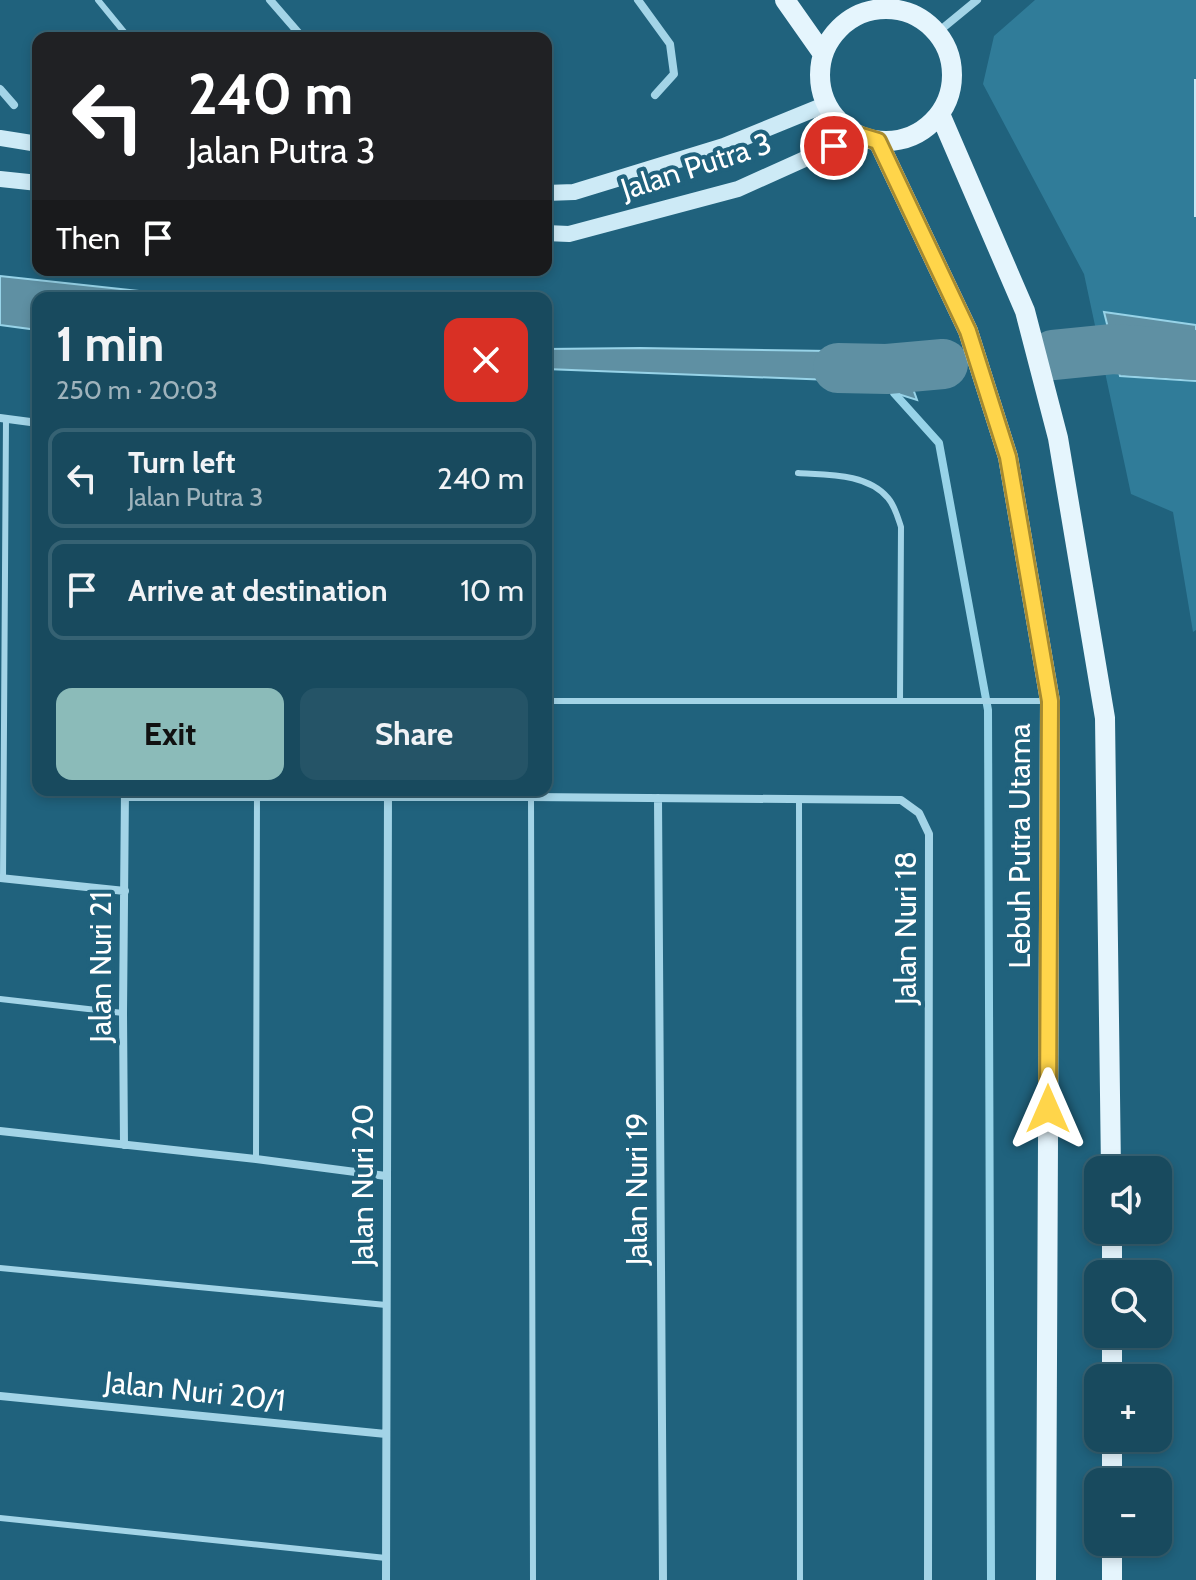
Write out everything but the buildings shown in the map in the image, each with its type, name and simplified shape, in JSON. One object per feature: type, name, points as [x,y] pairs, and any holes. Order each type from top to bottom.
[{"type":"main road","points":[[785,0],[823,54]]},
{"type":"main road","points":[[890,4],[925,20],[938,32],[949,51],[953,73],[950,95],[940,114],[928,127],[913,136],[896,141],[878,141],[858,135],[840,123],[827,104],[821,88],[823,54],[833,34],[850,19],[890,4]]},
{"type":"main road","points":[[940,114],[1025,311],[1058,438],[1105,718],[1111,1156]]},
{"type":"main road","name":"Lebuh Putra Utama","points":[[878,141],[968,331],[1008,457],[1050,701],[1046,1580]]},
{"type":"main road","points":[[1112,1556],[1112,1580]]},
{"type":"street","points":[[270,0],[298,32]]},
{"type":"street","points":[[638,0],[670,44],[674,74],[655,95]]},
{"type":"street","points":[[938,32],[977,0]]},
{"type":"street","points":[[0,89],[14,105]]},
{"type":"street","name":"Jalan Putra 3","points":[[552,193],[574,192],[724,146],[827,104]]},
{"type":"street","name":"Jalan Putra 3","points":[[552,233],[569,234],[738,189],[858,135]]},
{"type":"street","points":[[0,138],[32,143]]},
{"type":"street","points":[[0,179],[32,182]]},
{"type":"street","points":[[3,419],[32,422]]},
{"type":"street","name":"Jalan Nuri 21","points":[[124,1145],[125,796]]},
{"type":"street","name":"Jalan Nuri 20","points":[[386,1580],[388,796]]},
{"type":"street","name":"Jalan Nuri 18","points":[[483,796],[901,800],[919,813],[929,834],[928,1580]]},
{"type":"street","name":"Jalan Nuri 19","points":[[658,798],[663,1580]]},
{"type":"street","points":[[1,879],[125,891]]},
{"type":"street","points":[[0,1131],[386,1176]]},
{"type":"street","name":"Jalan Nuri 20/1","points":[[0,1396],[386,1434]]},
{"type":"lane","points":[[98,0],[124,32]]},
{"type":"lane","points":[[104,8],[113,0]]},
{"type":"lane","points":[[1,879],[3,419]]},
{"type":"lane","points":[[798,473],[844,476],[870,483],[888,498],[896,511],[901,527],[900,701]]},
{"type":"lane","points":[[552,701],[1050,701]]},
{"type":"lane","points":[[256,1159],[257,796]]},
{"type":"lane","points":[[531,797],[533,1580]]},
{"type":"lane","points":[[799,799],[800,1580]]},
{"type":"lane","points":[[0,999],[123,1013]]},
{"type":"lane","points":[[0,1268],[386,1305]]},
{"type":"lane","points":[[0,1518],[386,1558]]},
{"type":"shaded area","points":[[1035,0],[1196,0],[1196,630],[1193,632],[1173,512],[1131,494],[1084,274],[983,84],[994,36]]},
{"type":"shaded area","points":[[0,276],[148,292],[32,292],[32,329],[0,325]]},
{"type":"shaded area","points":[[1104,312],[1196,325],[1196,381],[1120,376]]},
{"type":"shaded area","points":[[552,349],[900,352],[917,400],[857,381],[552,369]]},
{"type":"waterway","points":[[1053,355],[1113,349],[1196,355]]},
{"type":"waterway","points":[[838,368],[887,369],[943,364]]},
{"type":"waterway","points":[[891,383],[894,393],[939,443],[988,710],[991,1580]]},
{"type":"route","points":[[834,146],[858,135],[878,141],[968,331],[1008,457],[1050,701],[1048,1109]]}]
